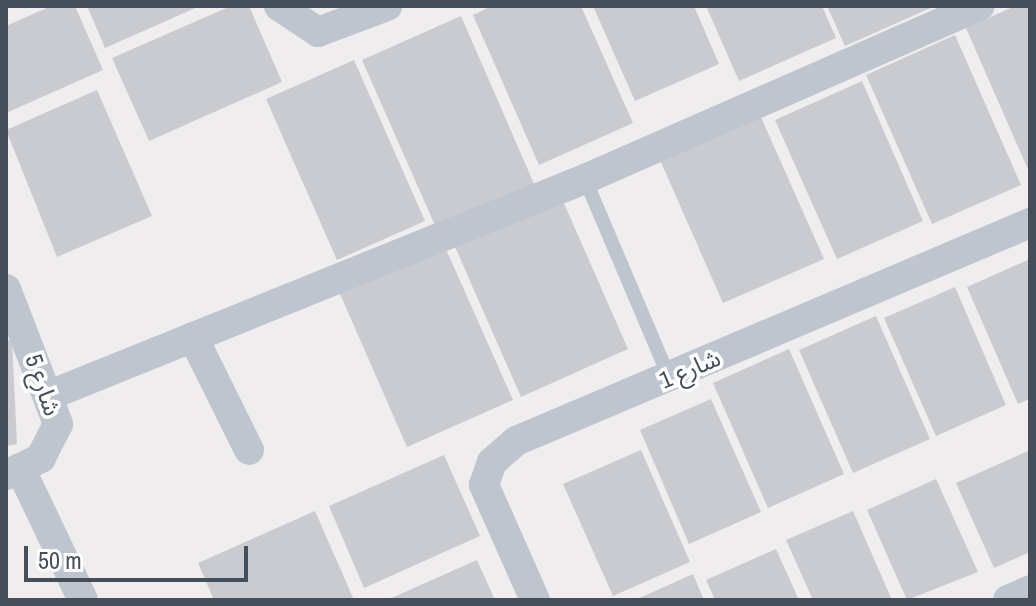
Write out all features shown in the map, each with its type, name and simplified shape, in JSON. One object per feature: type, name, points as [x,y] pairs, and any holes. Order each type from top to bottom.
[{"type":"street","points":[[279,6],[318,32],[387,6]]},
{"type":"street","points":[[50,395],[585,179],[980,6]]},
{"type":"street","name":"شارع 1","points":[[535,600],[484,485],[492,462],[516,441],[1030,223]]},
{"type":"street","name":"شارع 5","points":[[6,289],[50,395],[54,442],[13,471]]},
{"type":"street","points":[[193,337],[249,450]]},
{"type":"street","points":[[13,471],[83,600]]},
{"type":"street","points":[[1008,600],[1030,590]]},
{"type":"lane","points":[[585,179],[669,378]]},
{"type":"building","points":[[51,6],[75,6],[103,70],[6,113],[6,26]]},
{"type":"building","points":[[87,6],[200,6],[105,48]]},
{"type":"building","points":[[231,6],[249,6],[282,82],[149,141],[112,58]]},
{"type":"building","points":[[492,6],[581,6],[633,123],[539,165],[473,15]]},
{"type":"building","points":[[593,6],[694,6],[719,64],[635,101]]},
{"type":"building","points":[[706,6],[822,6],[836,38],[739,81]]},
{"type":"building","points":[[827,6],[935,6],[845,46]]},
{"type":"building","points":[[1015,6],[1030,6],[1030,174],[966,28]]},
{"type":"building","points":[[461,16],[535,186],[437,230],[362,60]]},
{"type":"building","points":[[955,35],[1021,185],[932,224],[866,75]]},
{"type":"building","points":[[354,60],[425,221],[337,260],[266,99]]},
{"type":"building","points":[[862,81],[923,221],[837,259],[775,120]]},
{"type":"building","points":[[97,90],[152,216],[57,257],[6,130]]},
{"type":"building","points":[[756,106],[824,259],[723,303],[656,151]]},
{"type":"building","points":[[559,192],[628,349],[521,397],[452,240]]},
{"type":"building","points":[[442,240],[513,400],[407,447],[337,287]]},
{"type":"building","points":[[1030,259],[1030,399],[1018,404],[967,287]]},
{"type":"building","points":[[955,287],[1006,405],[936,436],[884,318]]},
{"type":"building","points":[[876,316],[930,439],[853,473],[799,350]]},
{"type":"building","points":[[12,340],[17,444],[6,446],[6,341]]},
{"type":"building","points":[[789,349],[844,474],[768,508],[713,383]]},
{"type":"building","points":[[711,399],[761,512],[689,544],[640,430]]},
{"type":"building","points":[[641,450],[690,562],[613,596],[563,484]]},
{"type":"building","points":[[1028,451],[1030,552],[994,568],[956,483]]},
{"type":"building","points":[[444,455],[480,536],[364,588],[329,506]]},
{"type":"building","points":[[936,479],[978,572],[907,600],[867,510]]},
{"type":"building","points":[[315,511],[354,600],[214,600],[198,563]]},
{"type":"building","points":[[853,511],[892,600],[813,600],[786,540]]},
{"type":"building","points":[[776,549],[799,600],[715,600],[706,580]]},
{"type":"building","points":[[477,560],[495,600],[387,600]]},
{"type":"building","points":[[693,574],[704,600],[635,600]]}]
